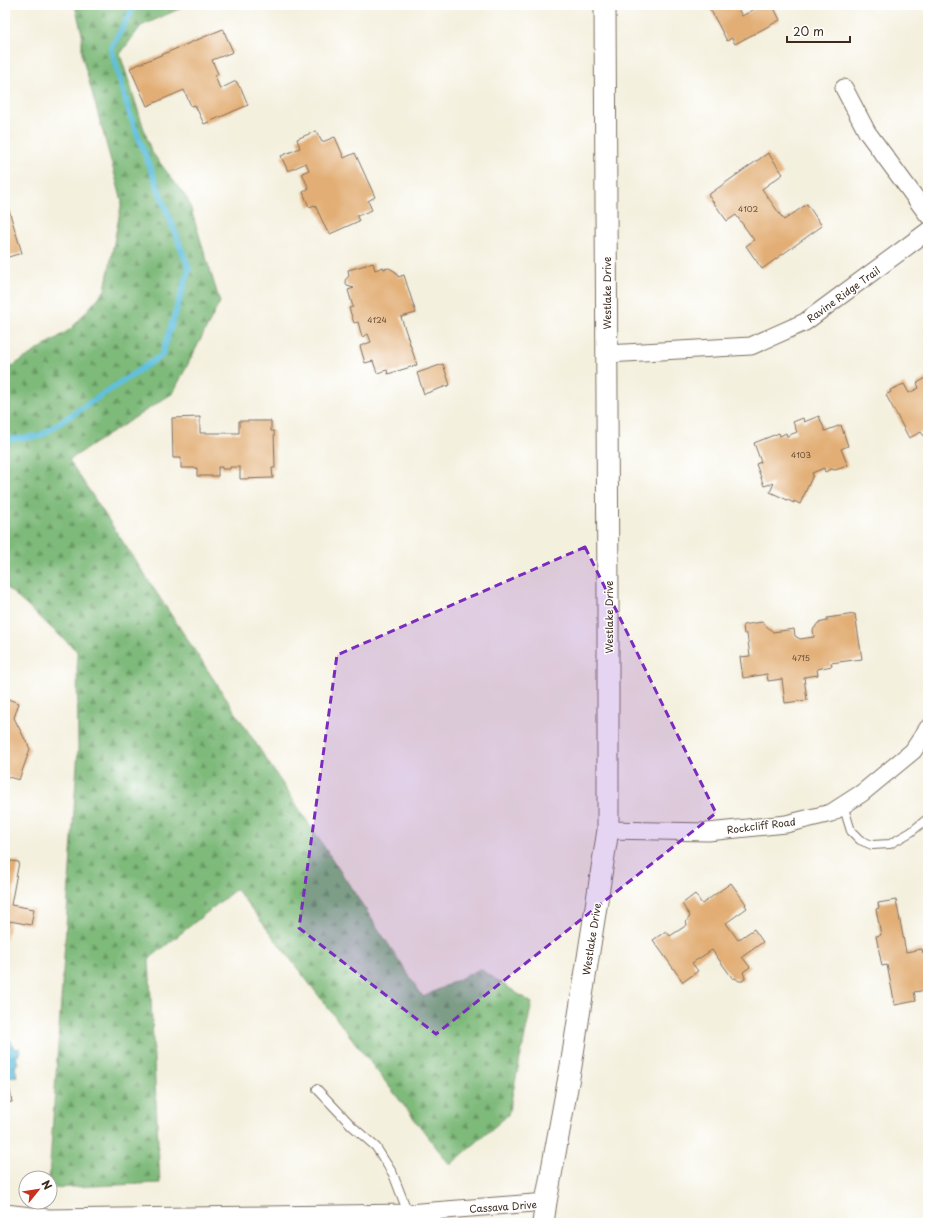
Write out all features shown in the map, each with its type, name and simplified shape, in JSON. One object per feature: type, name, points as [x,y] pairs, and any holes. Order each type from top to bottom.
[{"type":"street","name":"Westlake Drive","points":[[543,1223],[571,1066],[608,830],[605,5]]},
{"type":"street","points":[[844,88],[867,132],[928,215]]},
{"type":"street","name":"Ravine Ridge Trail","points":[[607,354],[751,346],[805,322],[928,230]]},
{"type":"street","name":"Rockcliff Road","points":[[608,830],[708,832],[786,824],[831,813],[862,793],[913,751],[928,728]]},
{"type":"street","name":"Cassava Drive","points":[[5,1213],[48,1218],[408,1213],[546,1202]]},
{"type":"lane","points":[[843,805],[851,831],[860,840],[872,845],[890,844],[911,832],[928,818]]},
{"type":"lane","points":[[317,1089],[352,1126],[376,1147],[393,1174],[408,1213]]},
{"type":"highlighted area","points":[[585,547],[716,813],[436,1034],[299,928],[337,655]]},
{"type":"green space","points":[[75,5],[188,5],[141,26],[120,54],[151,151],[188,200],[220,302],[173,393],[69,460],[423,997],[480,969],[532,1003],[508,1115],[450,1165],[236,889],[149,959],[160,1183],[58,1188],[58,1170],[50,1170],[78,750],[77,651],[5,586],[5,367],[9,368],[71,329],[105,290],[122,201],[82,56],[82,34]]},
{"type":"water","points":[[11,1041],[14,1049],[19,1048],[20,1052],[16,1058],[18,1063],[15,1067],[17,1076],[9,1078],[8,1073],[6,1073],[5,1042]]},
{"type":"building","points":[[708,5],[736,5],[742,16],[762,5],[780,5],[774,8],[780,20],[735,44],[732,38],[727,41]]},
{"type":"building","points":[[223,29],[233,52],[212,60],[218,74],[215,76],[220,89],[236,81],[241,88],[248,105],[204,124],[195,105],[191,106],[184,90],[147,106],[130,68]]},
{"type":"building","points":[[316,131],[322,142],[335,137],[344,158],[355,153],[375,197],[368,201],[372,210],[357,216],[359,221],[330,234],[327,231],[315,205],[309,207],[303,192],[309,189],[302,173],[309,170],[306,163],[288,171],[281,156],[300,148],[297,139]]},
{"type":"building","points":[[768,153],[783,174],[762,189],[784,220],[807,204],[822,226],[762,269],[746,246],[754,240],[736,215],[727,221],[708,195]]},
{"type":"building","points":[[5,204],[7,204],[22,253],[5,258]]},
{"type":"building","points":[[373,263],[375,270],[383,267],[384,269],[389,268],[396,272],[398,277],[404,275],[416,313],[401,317],[417,365],[388,374],[387,370],[377,373],[373,361],[365,363],[360,346],[371,342],[368,334],[362,337],[358,322],[354,323],[349,308],[353,307],[348,290],[354,288],[347,286],[345,280],[349,276],[348,270]]},
{"type":"building","points":[[443,364],[450,385],[424,394],[417,373]]},
{"type":"building","points":[[928,377],[928,434],[924,436],[921,432],[909,438],[886,395],[891,392],[890,390],[904,384],[909,393],[919,388],[917,383]]},
{"type":"building","points":[[819,416],[825,431],[841,425],[848,446],[841,449],[848,466],[835,470],[831,469],[825,472],[824,468],[812,473],[813,475],[800,504],[794,501],[794,503],[770,492],[774,483],[764,486],[756,464],[761,462],[754,443],[779,433],[780,436],[786,433],[787,436],[797,432],[793,422],[803,418],[804,422]]},
{"type":"building","points":[[200,417],[200,433],[239,433],[239,421],[271,421],[271,431],[274,431],[275,468],[272,468],[273,478],[240,479],[240,467],[222,469],[222,467],[218,467],[218,476],[197,476],[197,468],[181,468],[181,458],[173,458],[172,418]]},
{"type":"building","points":[[855,614],[862,659],[831,663],[832,666],[817,669],[818,675],[804,677],[807,700],[785,703],[782,679],[768,681],[767,674],[743,678],[740,657],[750,656],[747,634],[744,634],[743,625],[762,622],[773,632],[794,629],[795,636],[800,639],[814,637],[813,630],[818,623],[827,621],[827,618]]},
{"type":"building","points":[[5,698],[19,703],[14,718],[30,749],[19,780],[5,776]]},
{"type":"building","points":[[5,860],[19,862],[11,905],[34,909],[31,925],[10,921],[6,942]]},
{"type":"building","points":[[731,883],[746,904],[745,905],[747,908],[726,923],[738,940],[754,929],[763,942],[742,957],[750,967],[743,972],[745,978],[743,981],[739,981],[735,978],[733,979],[712,950],[692,963],[698,971],[683,982],[653,940],[666,931],[670,936],[687,925],[686,922],[690,916],[682,904],[695,894],[702,904]]},
{"type":"building","points":[[896,900],[906,952],[922,949],[923,953],[928,952],[928,990],[914,992],[916,1001],[895,1005],[887,965],[882,966],[876,936],[881,935],[876,909],[879,908],[878,903]]},
{"type":"building","points":[[5,1074],[7,1074],[12,1102],[5,1103]]},
{"type":"waterway","points":[[5,440],[40,436],[162,355],[189,269],[130,115],[111,48],[135,5]]}]
